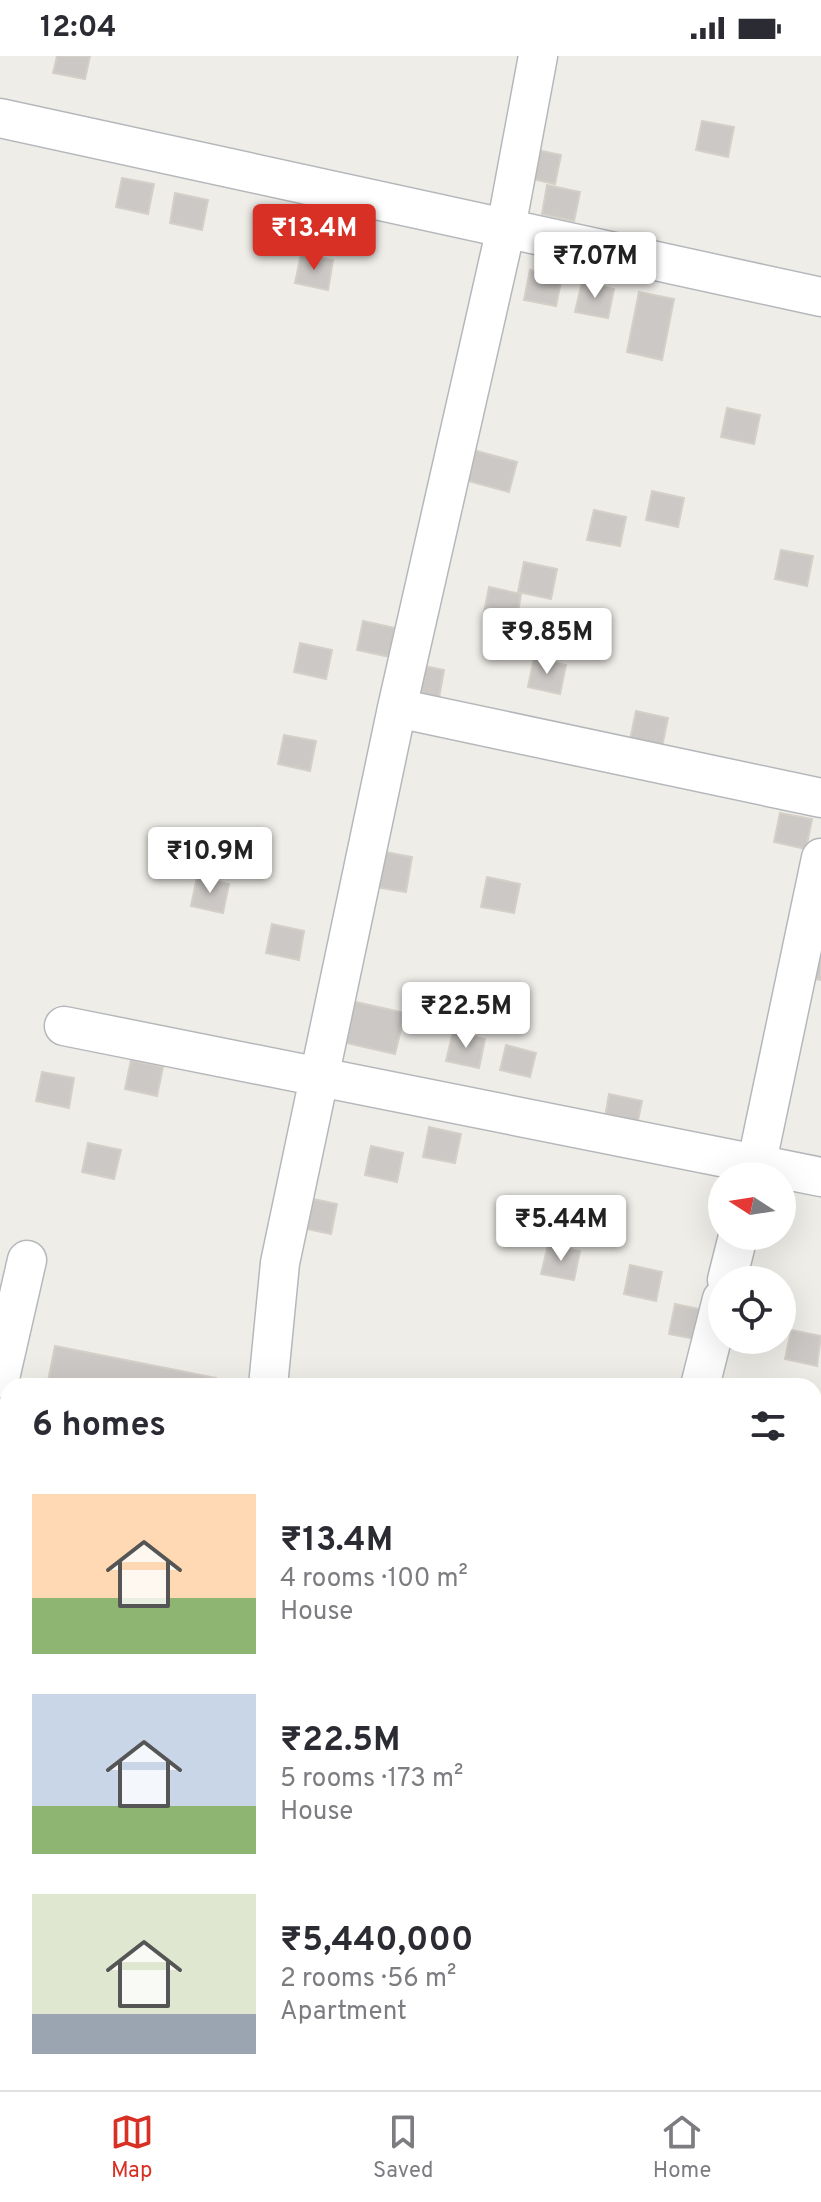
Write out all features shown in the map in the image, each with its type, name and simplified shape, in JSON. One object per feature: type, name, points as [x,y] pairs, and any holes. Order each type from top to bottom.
[{"type":"street","points":[[269,1378],[280,1263],[397,708],[506,228],[538,56]]},
{"type":"street","points":[[0,118],[821,297]]},
{"type":"street","points":[[397,708],[821,798]]},
{"type":"street","points":[[757,1162],[821,858]]},
{"type":"street","points":[[64,1026],[717,1162]]},
{"type":"street","points":[[796,1174],[821,1177]]},
{"type":"street","points":[[0,1378],[27,1260]]},
{"type":"street","points":[[702,1378],[708,1354]]},
{"type":"building","points":[[57,56],[90,56],[85,79],[53,73]]},
{"type":"building","points":[[702,121],[734,127],[728,157],[696,150]]},
{"type":"building","points":[[528,148],[561,155],[555,184],[523,177]]},
{"type":"building","points":[[122,178],[154,184],[148,214],[116,207]]},
{"type":"building","points":[[547,185],[580,192],[574,221],[542,214]]},
{"type":"building","points":[[175,193],[208,200],[202,230],[170,223]]},
{"type":"building","points":[[301,254],[333,260],[328,290],[295,283]]},
{"type":"building","points":[[530,270],[562,277],[556,306],[524,300]]},
{"type":"building","points":[[582,282],[614,289],[608,318],[575,312]]},
{"type":"building","points":[[639,292],[674,299],[662,360],[627,352]]},
{"type":"building","points":[[727,408],[760,415],[754,444],[721,437]]},
{"type":"building","points":[[473,450],[517,462],[509,492],[465,480]]},
{"type":"building","points":[[652,491],[684,498],[678,527],[646,520]]},
{"type":"building","points":[[594,510],[626,517],[620,546],[587,540]]},
{"type":"building","points":[[781,550],[813,556],[807,586],[775,579]]},
{"type":"building","points":[[524,562],[557,569],[551,599],[518,592]]},
{"type":"building","points":[[489,587],[521,594],[516,624],[483,617]]},
{"type":"building","points":[[363,621],[395,628],[390,657],[357,650]]},
{"type":"building","points":[[300,643],[332,650],[326,679],[294,672]]},
{"type":"building","points":[[534,658],[566,665],[560,694],[528,687]]},
{"type":"building","points":[[415,664],[444,670],[438,704],[409,698]]},
{"type":"building","points":[[636,711],[668,718],[662,747],[630,740]]},
{"type":"building","points":[[284,735],[316,741],[310,771],[278,764]]},
{"type":"building","points":[[780,813],[812,819],[806,849],[774,842]]},
{"type":"building","points":[[375,850],[412,857],[406,892],[369,886]]},
{"type":"building","points":[[197,877],[229,884],[223,913],[191,906]]},
{"type":"building","points":[[487,877],[520,884],[514,913],[481,907]]},
{"type":"building","points":[[272,924],[304,931],[299,960],[266,953]]},
{"type":"building","points":[[821,950],[821,980],[809,978]]},
{"type":"building","points":[[347,1000],[405,1013],[395,1054],[338,1041]]},
{"type":"building","points":[[453,1032],[485,1039],[479,1068],[446,1061]]},
{"type":"building","points":[[506,1045],[536,1053],[530,1077],[500,1070]]},
{"type":"building","points":[[131,1060],[163,1067],[157,1096],[125,1089]]},
{"type":"building","points":[[42,1072],[74,1078],[69,1108],[36,1101]]},
{"type":"building","points":[[609,1094],[642,1101],[636,1130],[604,1123]]},
{"type":"building","points":[[429,1127],[461,1134],[455,1163],[423,1157]]},
{"type":"building","points":[[88,1143],[121,1150],[114,1179],[82,1172]]},
{"type":"building","points":[[371,1146],[403,1153],[397,1182],[365,1175]]},
{"type":"building","points":[[304,1197],[337,1204],[331,1234],[298,1227]]},
{"type":"building","points":[[548,1245],[580,1251],[574,1280],[541,1274]]},
{"type":"building","points":[[630,1265],[662,1272],[656,1301],[624,1294]]},
{"type":"building","points":[[675,1304],[708,1311],[701,1340],[669,1334]]},
{"type":"building","points":[[796,1331],[821,1336],[817,1366],[785,1359],[786,1354],[796,1354]]},
{"type":"building","points":[[55,1346],[216,1378],[49,1378]]}]
